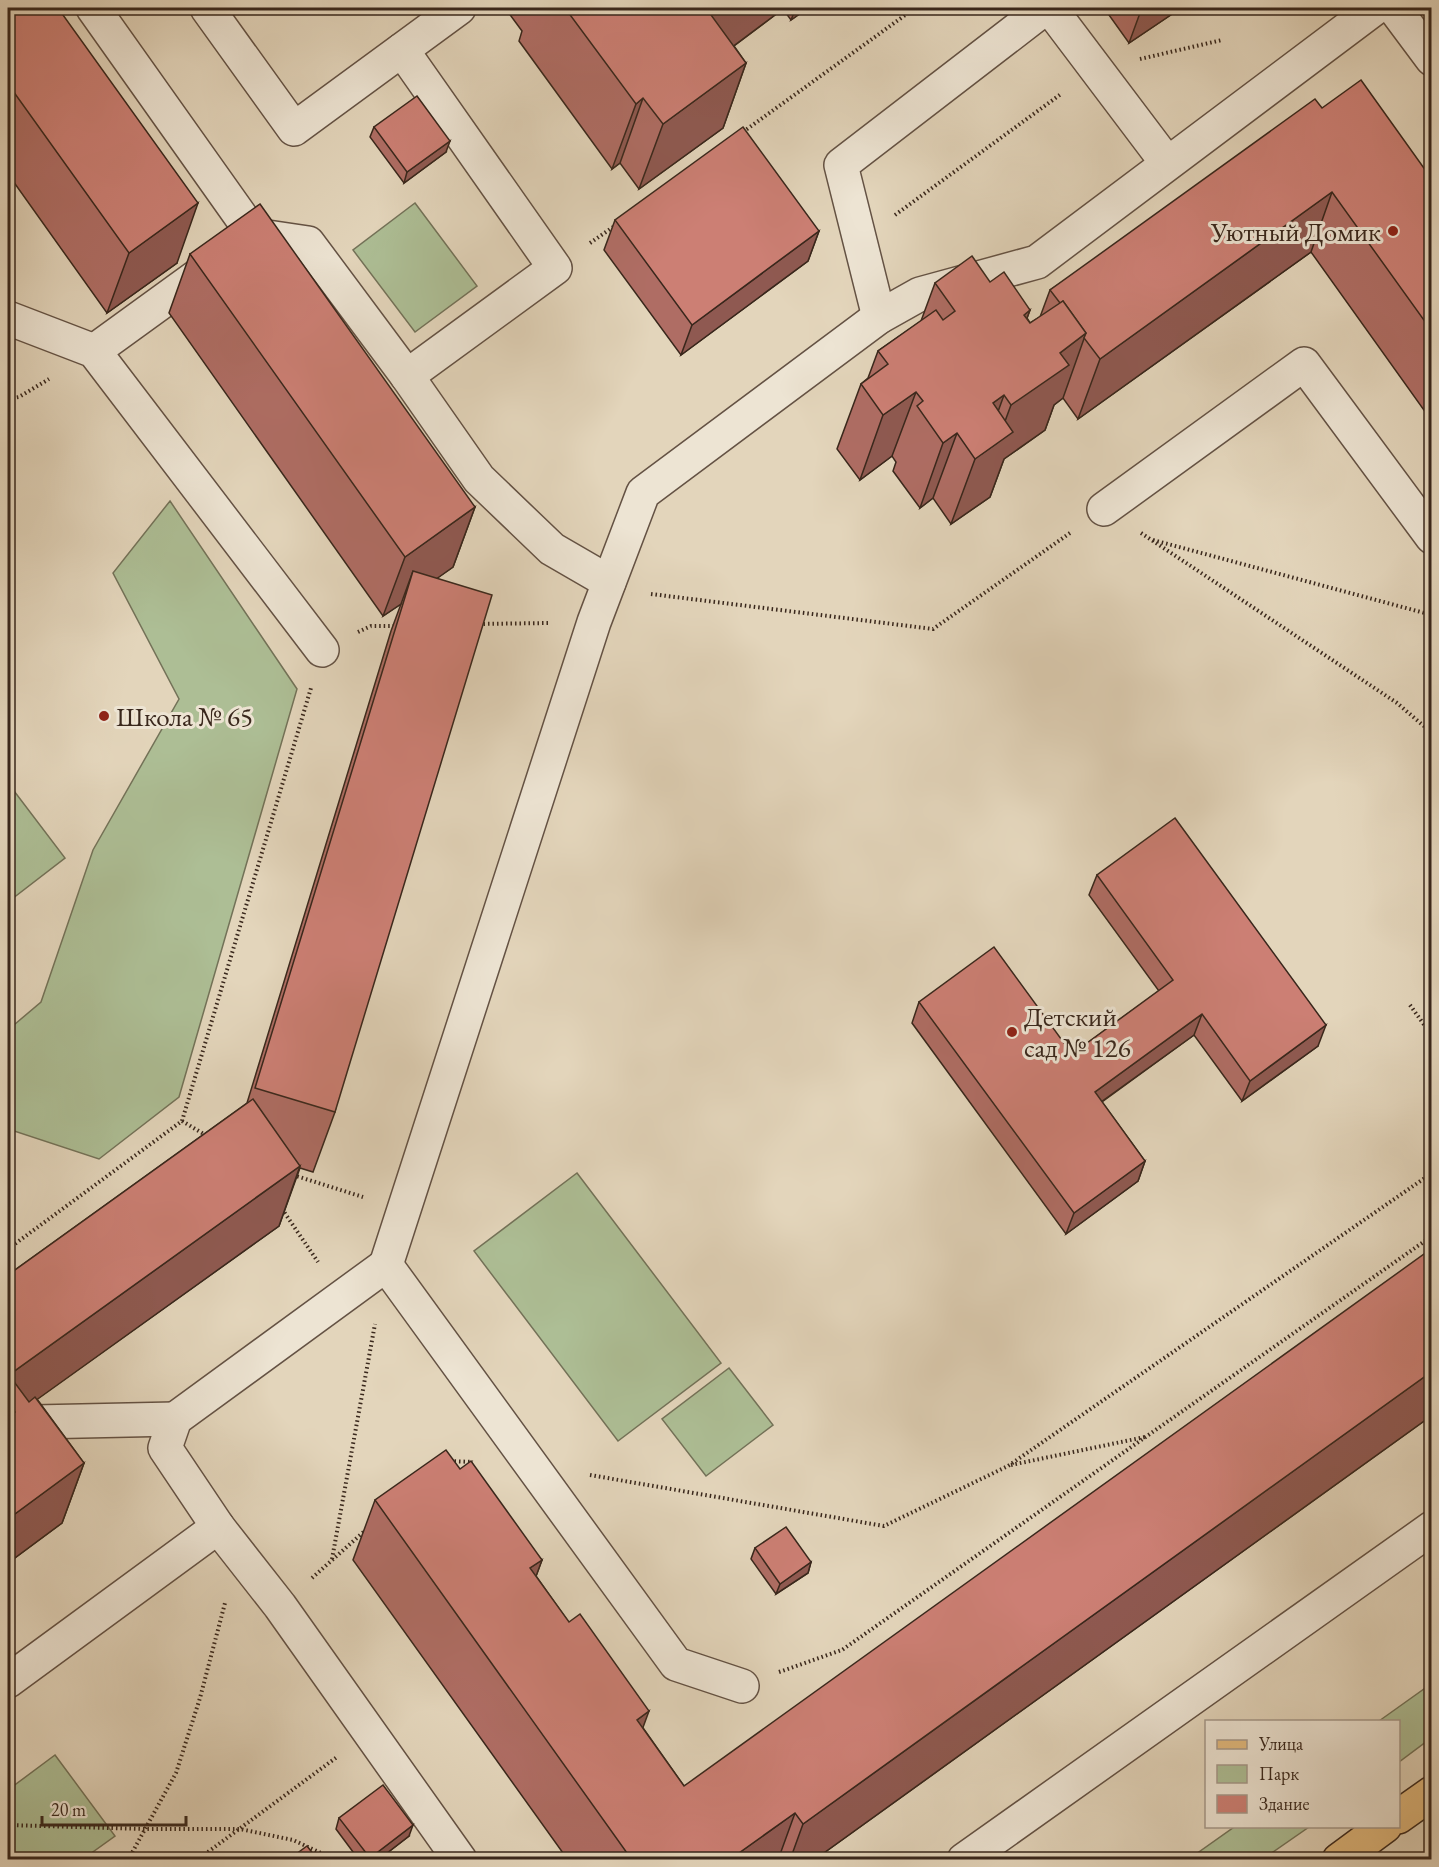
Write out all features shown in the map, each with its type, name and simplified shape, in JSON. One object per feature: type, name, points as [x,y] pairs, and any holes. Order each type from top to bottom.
[{"type":"main road","points":[[1400,1816],[1431,1793]]},
{"type":"main road","points":[[1339,1860],[1384,1828]]},
{"type":"street","points":[[93,8],[254,235]]},
{"type":"street","points":[[207,8],[294,129],[459,8]]},
{"type":"street","points":[[879,317],[841,165],[1045,8]]},
{"type":"street","points":[[1050,8],[1167,163]]},
{"type":"street","points":[[446,1855],[370,1733],[280,1606],[218,1527],[165,1448],[175,1419],[386,1265],[594,622],[643,493],[879,317],[920,294],[1037,261],[1375,8]]},
{"type":"street","points":[[1394,8],[1431,59]]},
{"type":"street","points":[[402,50],[555,268],[407,376]]},
{"type":"street","points":[[94,351],[254,235],[308,243],[407,376],[479,479],[552,549],[609,582]]},
{"type":"street","points":[[8,318],[94,351],[322,650]]},
{"type":"street","points":[[1104,509],[1304,364],[1431,537]]},
{"type":"street","points":[[386,1265],[676,1664],[742,1686]]},
{"type":"street","points":[[8,1439],[35,1422],[175,1419]]},
{"type":"street","points":[[8,1681],[218,1527]]},
{"type":"street","points":[[964,1860],[1431,1528]]},
{"type":"path","points":[[743,133],[915,8]]},
{"type":"path","points":[[890,219],[1095,69],[1222,40]]},
{"type":"path","points":[[555,268],[619,222]]},
{"type":"path","points":[[609,582],[642,592],[933,629],[1104,509],[1397,703],[1431,733]]},
{"type":"path","points":[[1150,539],[1431,615]]},
{"type":"path","points":[[477,624],[594,622]]},
{"type":"path","points":[[8,1249],[182,1121],[322,650],[371,626],[406,625]]},
{"type":"path","points":[[1410,1005],[1425,1026],[1431,1028]]},
{"type":"path","points":[[182,1121],[211,1138]]},
{"type":"path","points":[[283,1172],[404,1211]]},
{"type":"path","points":[[443,1460],[532,1465],[884,1526],[1008,1466],[1431,1173]]},
{"type":"path","points":[[276,1200],[342,1297]]},
{"type":"path","points":[[742,1686],[842,1650],[1431,1236]]},
{"type":"path","points":[[332,1560],[386,1265]]},
{"type":"path","points":[[1008,1466],[1148,1436]]},
{"type":"path","points":[[280,1606],[375,1521]]},
{"type":"path","points":[[128,1860],[176,1773],[200,1698],[238,1552]]},
{"type":"path","points":[[197,1860],[370,1733]]},
{"type":"path","points":[[8,1825],[240,1828],[293,1840],[336,1860]]},
{"type":"green space","points":[[415,203],[477,286],[415,332],[353,250]]},
{"type":"green space","points":[[170,501],[297,689],[179,1097],[99,1159],[8,1129],[8,1030],[41,1002],[93,850],[179,699],[113,573]]},
{"type":"green space","points":[[8,783],[65,858],[8,902]]},
{"type":"green space","points":[[577,1173],[721,1363],[618,1441],[474,1251]]},
{"type":"green space","points":[[729,1368],[773,1425],[706,1476],[662,1419]]},
{"type":"green space","points":[[1431,1684],[1431,1738],[1400,1761],[1400,1720],[1380,1720]]},
{"type":"green space","points":[[55,1755],[115,1836],[83,1859],[8,1859],[8,1790]]},
{"type":"green space","points":[[1233,1828],[1308,1828],[1263,1859],[1189,1859]]},
{"type":"building","points":[[8,8],[58,8],[198,203],[129,253],[8,84]]},
{"type":"building","points":[[565,8],[721,8],[711,15],[746,63],[663,124],[643,98],[636,104]]},
{"type":"building","points":[[1136,8],[1148,8],[1140,13]]},
{"type":"building","points":[[1361,80],[1431,178],[1431,330],[1332,192],[1100,359],[1084,338],[1086,333],[1063,301],[1060,303],[1050,290],[1315,99],[1322,108]]},
{"type":"building","points":[[417,96],[450,141],[407,172],[374,127]]},
{"type":"building","points":[[743,127],[819,231],[692,325],[615,220]]},
{"type":"building","points":[[260,204],[475,507],[405,557],[190,254]]},
{"type":"building","points":[[972,256],[990,282],[1004,272],[1030,310],[1024,315],[1030,323],[1063,301],[1086,333],[1060,353],[1069,365],[1011,405],[1004,395],[993,403],[1013,432],[975,459],[957,433],[943,443],[917,406],[923,401],[916,392],[883,415],[861,384],[888,364],[878,351],[936,310],[943,320],[955,311],[935,283]]},
{"type":"building","points":[[413,571],[492,595],[335,1112],[255,1088]]},
{"type":"building","points":[[1175,818],[1326,1025],[1250,1081],[1202,1014],[1095,1092],[1145,1161],[1074,1213],[919,1002],[994,947],[1072,1054],[1173,980],[1097,875]]},
{"type":"building","points":[[253,1099],[300,1166],[9,1375],[29,1402],[35,1397],[84,1463],[8,1519],[8,1417],[15,1412],[8,1401],[8,1275]]},
{"type":"building","points":[[1431,1249],[1431,1372],[803,1824],[795,1813],[729,1860],[632,1860],[375,1500],[446,1450],[460,1469],[471,1461],[542,1560],[530,1568],[569,1622],[580,1614],[649,1711],[637,1720],[684,1786]]},
{"type":"building","points":[[786,1527],[811,1562],[780,1584],[755,1548]]},
{"type":"building","points":[[383,1785],[413,1825],[370,1858],[339,1818]]},
{"type":"building","points":[[307,1846],[318,1860],[288,1860]]},
{"type":"place","name":"Уютный Домик","points":[[1393,231]]},
{"type":"place","name":"Школа № 65","points":[[104,716]]},
{"type":"place","name":"Детский сад № 126","points":[[1012,1032]]}]
